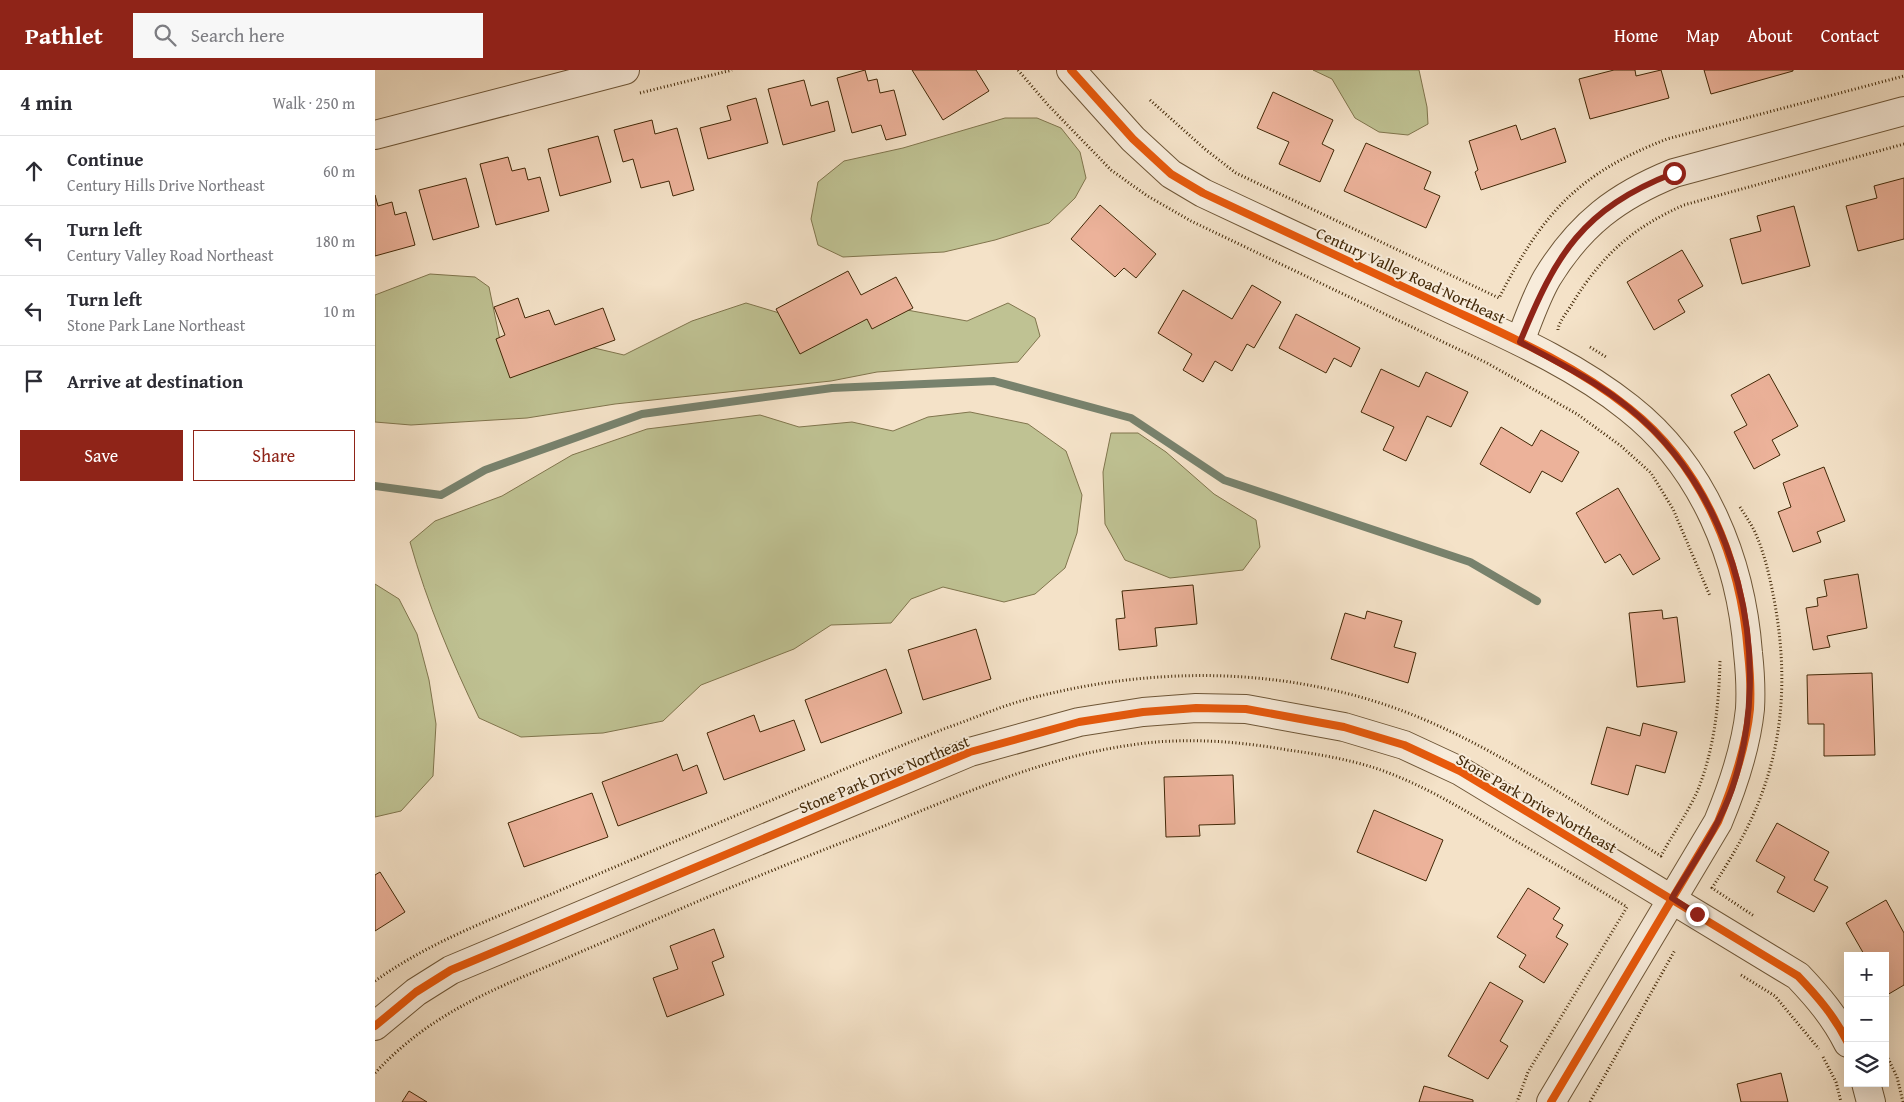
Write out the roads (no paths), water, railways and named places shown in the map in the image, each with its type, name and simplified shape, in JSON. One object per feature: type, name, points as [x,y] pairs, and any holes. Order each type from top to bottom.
[{"type":"street","points":[[375,135],[625,70]]},
{"type":"street","name":"Century Valley Road Northeast","points":[[1071,70],[1133,139],[1171,174],[1203,193],[1520,342],[1592,382],[1629,408],[1661,437],[1688,470],[1710,509],[1729,550],[1739,587],[1746,628],[1750,708],[1742,753],[1731,790],[1718,822],[1551,1102]]},
{"type":"street","points":[[1520,342],[1551,272],[1588,224],[1615,202],[1643,186],[1674,173],[1904,111]]},
{"type":"street","name":"Stone Park Drive Northeast","points":[[375,1026],[416,992],[451,970],[970,752],[1079,722],[1143,712],[1196,708],[1246,709],[1344,727],[1404,745],[1459,771],[1672,898],[1798,976],[1821,1000],[1840,1027],[1848,1042]]},
{"type":"street","points":[[1867,1087],[1871,1102]]},
{"type":"waterway","points":[[375,486],[441,495],[485,470],[642,414],[832,388],[994,381],[1131,418],[1224,480],[1470,562],[1537,601]]}]
